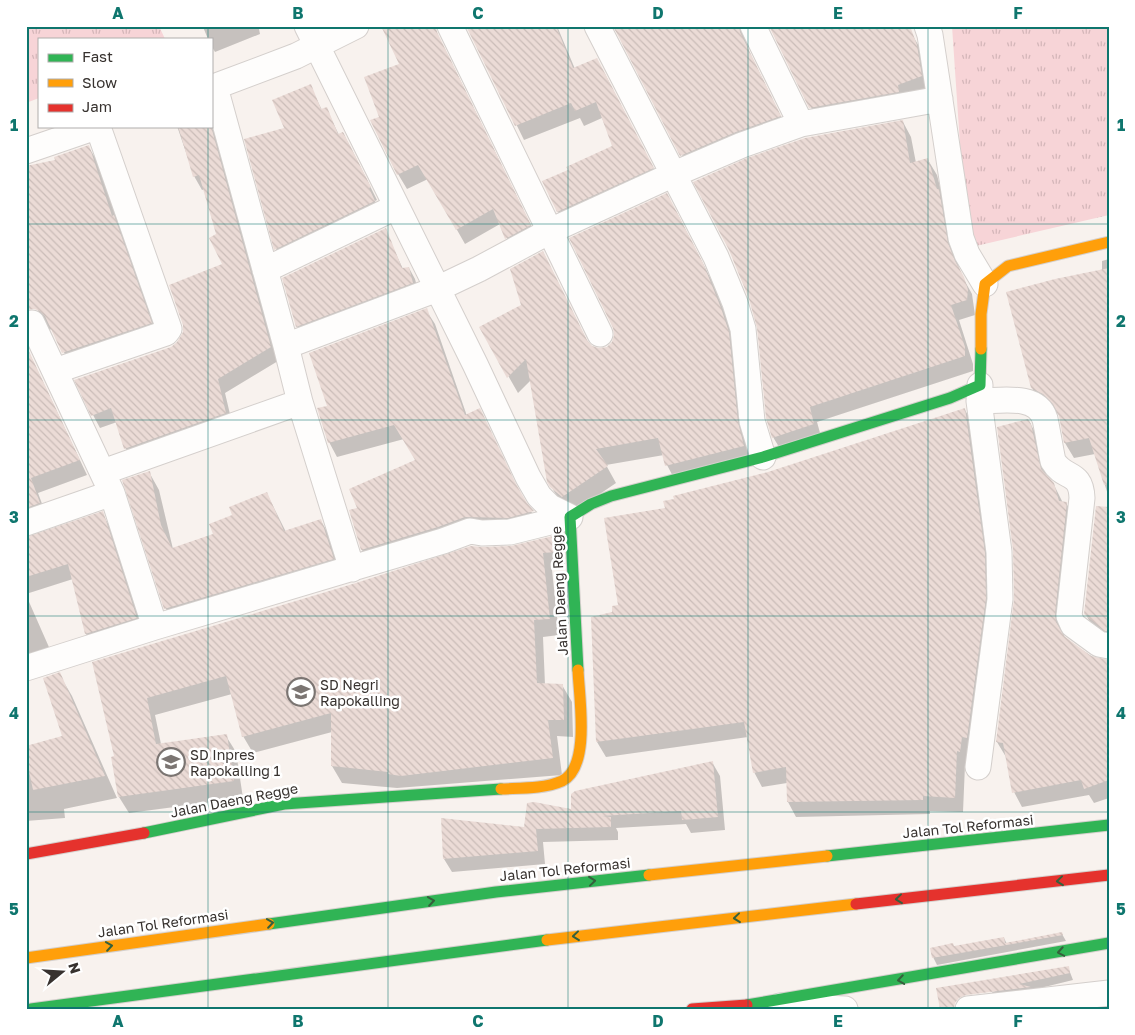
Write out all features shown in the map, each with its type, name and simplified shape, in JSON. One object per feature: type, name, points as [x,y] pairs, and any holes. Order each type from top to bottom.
[{"type":"main road","points":[[979,393],[985,284],[1008,266],[1109,242]]},
{"type":"main road","name":"Jalan Daeng Regge","points":[[26,854],[122,837],[284,804],[557,784],[574,771],[579,757],[581,738],[570,517],[591,504],[611,496],[763,457],[950,398],[979,393]]},
{"type":"main road","name":"Jalan Tol Reformasi","points":[[26,958],[496,892],[1109,825]]},
{"type":"main road","points":[[31,1009],[517,943],[1109,875]]},
{"type":"main road","points":[[692,1009],[747,1005],[1109,943]]},
{"type":"street","points":[[352,569],[300,402],[213,87],[313,36],[356,26]]},
{"type":"street","points":[[450,26],[600,334]]},
{"type":"street","points":[[596,26],[716,257],[740,317],[743,329],[752,421],[763,457]]},
{"type":"street","points":[[753,26],[801,124]]},
{"type":"street","points":[[927,26],[930,35],[961,238],[967,254],[985,284]]},
{"type":"street","points":[[313,36],[506,427],[528,478],[539,496],[550,507],[570,517]]},
{"type":"street","points":[[286,346],[437,289],[550,231],[672,174],[742,145],[801,124],[940,100]]},
{"type":"street","points":[[26,151],[93,128]]},
{"type":"street","points":[[55,371],[166,333],[169,329],[100,128]]},
{"type":"street","points":[[264,270],[396,206]]},
{"type":"street","points":[[28,320],[55,371],[107,482],[155,627]]},
{"type":"street","points":[[978,767],[1000,599],[999,552],[979,393],[1034,404],[1044,417],[1053,461],[1057,467],[1079,482],[1082,498],[1069,616],[1073,626],[1099,644],[1109,646]]},
{"type":"street","points":[[26,523],[107,482],[300,402]]},
{"type":"street","points":[[26,668],[155,627],[443,541],[470,531],[482,533],[510,532],[570,517]]},
{"type":"street","points":[[968,1009],[1109,993]]},
{"type":"street","points":[[747,1005],[845,1009]]},
{"type":"green space","points":[[26,26],[159,26],[165,38],[38,38],[38,98],[26,103]]},
{"type":"green space","points":[[952,26],[1109,26],[1109,215],[967,248]]},
{"type":"building","points":[[381,26],[436,26],[437,32],[531,225],[505,239],[493,209],[456,230],[418,165],[397,175],[370,120],[379,117],[364,77],[399,64]]},
{"type":"building","points":[[466,26],[556,26],[573,68],[597,58],[654,168],[557,212],[542,181],[568,170],[566,167],[612,146],[596,102],[575,111],[571,103],[515,126]]},
{"type":"building","points":[[613,26],[739,26],[740,32],[781,116],[736,132],[680,156]]},
{"type":"building","points":[[769,26],[910,26],[917,45],[922,76],[898,85],[899,92],[809,108]]},
{"type":"building","points":[[311,84],[321,109],[327,107],[338,134],[343,132],[371,187],[369,188],[375,201],[274,250],[244,139],[284,128],[272,100]]},
{"type":"building","points":[[903,120],[910,163],[928,158],[937,189],[939,189],[948,243],[968,290],[967,300],[951,305],[965,347],[965,356],[810,407],[814,424],[772,438],[766,418],[757,328],[749,299],[729,250],[693,182],[747,158],[805,138]]},
{"type":"building","points":[[179,128],[212,128],[271,347],[218,379],[226,413],[124,449],[111,408],[91,416],[74,380],[171,347],[177,342],[183,332],[183,325],[169,285],[222,264],[209,238],[216,234],[199,175],[193,177]]},
{"type":"building","points":[[89,145],[112,216],[114,215],[152,323],[62,353],[45,316],[40,311],[34,309],[26,310],[26,166],[55,160],[54,157]]},
{"type":"building","points":[[667,193],[703,263],[729,332],[738,422],[744,446],[665,466],[658,438],[596,449],[608,466],[562,497],[547,482],[526,359],[507,378],[479,327],[521,305],[510,269],[543,251],[587,340],[592,346],[599,348],[607,347],[612,342],[613,328],[569,238]]},
{"type":"building","points":[[386,228],[402,268],[409,267],[413,283],[296,327],[282,278]]},
{"type":"building","points":[[1109,268],[1109,484],[1104,485],[1089,438],[1064,443],[1059,416],[1053,404],[1043,394],[1031,388],[1006,292],[1055,279]]},
{"type":"building","points":[[427,308],[465,415],[480,408],[516,484],[534,511],[508,518],[465,517],[361,550],[349,510],[357,508],[349,489],[415,460],[394,425],[328,443],[317,408],[327,406],[309,353]]},
{"type":"building","points":[[26,345],[80,460],[31,478],[40,503],[26,508]]},
{"type":"building","points":[[965,408],[985,553],[986,598],[967,738],[962,737],[960,752],[957,751],[955,798],[923,796],[923,800],[787,802],[786,767],[753,773],[744,722],[596,742],[591,617],[612,612],[612,606],[618,605],[604,518],[665,508],[663,501],[674,499],[673,496],[768,472]]},
{"type":"building","points":[[1028,419],[1031,424],[1041,469],[1054,483],[1059,501],[1067,502],[1055,614],[1056,622],[1064,636],[1091,656],[1109,660],[1109,780],[1084,789],[1081,780],[1012,793],[1003,743],[996,742],[1014,599],[1013,550],[997,427]]},
{"type":"building","points":[[150,471],[161,525],[172,548],[213,534],[209,524],[232,515],[229,507],[267,492],[284,531],[321,519],[334,559],[164,609],[122,480]]},
{"type":"building","points":[[1096,506],[1109,507],[1109,631],[1105,631],[1084,614]]},
{"type":"building","points":[[103,511],[137,618],[85,634],[68,564],[26,577],[26,537]]},
{"type":"building","points":[[553,536],[556,552],[543,553],[550,619],[534,620],[537,683],[563,684],[564,720],[548,720],[553,758],[401,776],[388,774],[388,772],[331,766],[331,713],[242,737],[226,676],[147,698],[156,744],[227,734],[234,781],[118,797],[111,757],[114,756],[92,662],[356,583],[471,546],[511,546]]},
{"type":"building","points":[[60,672],[105,776],[33,790],[26,757],[26,746],[62,736],[43,678]]},
{"type":"building","points":[[713,761],[718,817],[682,820],[681,811],[602,816],[611,817],[611,827],[536,829],[538,851],[443,859],[441,818],[524,827],[527,803],[534,802],[571,809],[571,794],[575,791]]},
{"type":"building","points":[[1062,932],[1063,935],[932,958],[930,948],[953,943],[954,946],[1004,937],[1005,943]]},
{"type":"building","points":[[1069,966],[1070,973],[1019,984],[1031,987],[966,995],[959,998],[955,1003],[954,1009],[940,1009],[936,988]]},
{"type":"traffic: fast","points":[[578,670],[570,517],[591,504],[611,496],[763,457],[950,398],[980,385],[981,349]]},
{"type":"traffic: fast","points":[[144,833],[284,804],[501,789]]},
{"type":"traffic: fast","points":[[827,856],[1109,825]]},
{"type":"traffic: fast","points":[[269,924],[496,892],[649,875]]},
{"type":"traffic: fast","points":[[31,1009],[547,940]]},
{"type":"traffic: fast","points":[[747,1005],[1109,943]]},
{"type":"traffic: slow","points":[[981,349],[981,314],[985,284],[1008,266],[1109,242]]},
{"type":"traffic: slow","points":[[501,789],[532,788],[555,784],[571,773],[577,762],[580,747],[581,713],[578,670]]},
{"type":"traffic: slow","points":[[649,875],[827,856]]},
{"type":"traffic: slow","points":[[547,940],[856,904]]},
{"type":"traffic: slow","points":[[26,958],[269,924]]},
{"type":"traffic: jam","points":[[26,854],[144,833]]},
{"type":"traffic: jam","points":[[856,904],[1109,875]]},
{"type":"traffic: jam","points":[[692,1009],[747,1005]]},
{"type":"place","name":"SD Negri Rapokalling","points":[[301,692]]},
{"type":"place","name":"SD Inpres Rapokalling 1","points":[[171,762]]}]
